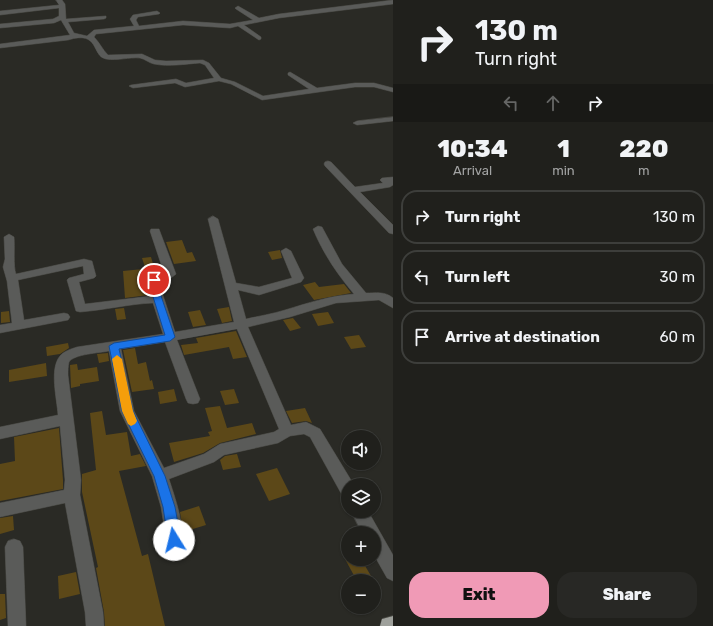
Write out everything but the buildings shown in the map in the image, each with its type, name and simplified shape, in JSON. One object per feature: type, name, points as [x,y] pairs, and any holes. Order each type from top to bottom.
[{"type":"street","points":[[88,37],[92,36],[94,32],[183,23],[224,26],[393,2]]},
{"type":"street","points":[[0,13],[60,3],[63,18],[74,35]]},
{"type":"street","points":[[238,8],[258,20]]},
{"type":"street","points":[[137,27],[132,19],[136,18],[135,16],[157,13]]},
{"type":"street","points":[[0,26],[102,15]]},
{"type":"street","points":[[239,24],[259,38]]},
{"type":"street","points":[[0,46],[62,39],[74,35],[88,37],[92,38],[97,43],[100,50],[106,57],[116,58],[142,56],[154,62],[166,63],[201,61],[207,64],[219,79]]},
{"type":"street","points":[[290,74],[317,91]]},
{"type":"street","points":[[133,86],[176,82],[185,85],[219,79],[233,83],[262,98],[355,85],[374,85],[393,90]]},
{"type":"street","points":[[357,123],[393,119]]},
{"type":"street","points":[[328,164],[393,231]]},
{"type":"street","points":[[354,190],[387,185],[389,184],[385,180],[393,180]]},
{"type":"street","points":[[213,219],[242,324],[287,431]]},
{"type":"street","points":[[318,229],[321,237],[346,278],[363,298]]},
{"type":"street","points":[[155,231],[170,274],[153,282],[170,337],[193,399]]},
{"type":"street","points":[[9,237],[10,259],[8,267],[12,278],[18,325]]},
{"type":"street","points":[[230,285],[257,291],[281,286],[297,280],[298,278],[286,251]]},
{"type":"street","points":[[12,278],[84,262],[88,263],[90,276],[73,280],[80,308],[83,309],[138,300],[158,299]]},
{"type":"street","points":[[95,626],[94,612],[72,495],[73,480],[61,375],[62,362],[67,356],[77,352],[242,324],[286,314],[318,303],[336,299],[379,296],[386,298],[393,304]]},
{"type":"street","points":[[0,329],[64,317]]},
{"type":"street","points":[[114,346],[127,411],[160,476],[169,507],[174,540]]},
{"type":"street","points":[[0,433],[66,419]]},
{"type":"street","points":[[160,476],[210,458],[220,450],[278,436],[287,431],[306,428],[315,433],[341,478]]},
{"type":"street","points":[[0,510],[72,495]]},
{"type":"street","points":[[14,547],[17,626]]},
{"type":"street","points":[[381,551],[393,572]]},
{"type":"slow traffic","points":[[117,359],[127,411],[131,421]]},
{"type":"route","points":[[154,280],[153,284],[170,337],[114,346],[127,411],[160,476],[169,507],[174,540]]}]
